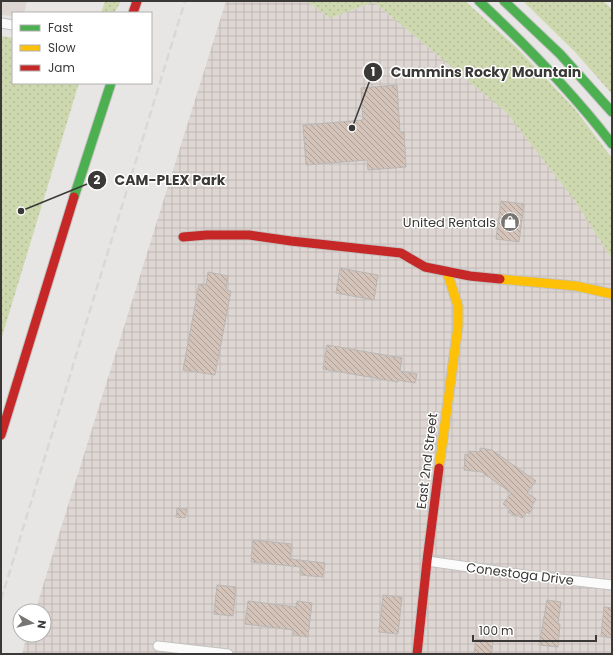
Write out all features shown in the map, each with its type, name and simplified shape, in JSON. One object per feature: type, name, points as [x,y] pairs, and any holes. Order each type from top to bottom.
[{"type":"main road","points":[[133,12],[137,1]]},
{"type":"main road","points":[[479,1],[558,78],[594,120],[612,144]]},
{"type":"main road","points":[[504,1],[587,81],[612,112]]},
{"type":"main road","points":[[1,435],[67,218],[111,84]]},
{"type":"main road","points":[[182,237],[207,235],[249,235],[401,253],[425,267],[447,272],[470,276],[576,286],[612,294]]},
{"type":"main road","name":"East 2nd Street","points":[[417,654],[427,561],[458,326],[458,306],[447,272]]},
{"type":"street","points":[[1,23],[12,25]]},
{"type":"street","name":"Conestoga Drive","points":[[427,561],[525,575],[612,585]]},
{"type":"street","points":[[158,646],[228,654]]},
{"type":"shaded area","points":[[1,1],[27,1],[24,12],[12,12],[12,16],[1,15]]},
{"type":"shaded area","points":[[226,1],[307,1],[330,18],[374,2],[507,113],[575,201],[612,259],[612,654],[22,654],[25,643],[52,643],[52,603],[38,603]]},
{"type":"green space","points":[[105,1],[121,1],[115,12],[101,12]]},
{"type":"green space","points":[[307,1],[465,1],[517,48],[574,108],[612,158],[612,259],[575,201],[507,113],[374,2],[330,18]]},
{"type":"green space","points":[[523,1],[603,1],[612,9],[612,94],[575,52]]},
{"type":"green space","points":[[1,36],[12,38],[12,84],[79,84],[1,340]]},
{"type":"building","points":[[397,85],[400,132],[404,132],[406,167],[368,170],[367,160],[306,165],[303,125],[363,120],[361,88]]},
{"type":"building","name":"United Rentals","points":[[501,201],[524,204],[519,242],[496,239]]},
{"type":"building","points":[[340,268],[378,275],[374,300],[336,293]]},
{"type":"building","points":[[208,272],[228,276],[226,290],[231,291],[215,375],[183,370],[199,284],[206,285]]},
{"type":"building","points":[[327,345],[402,358],[400,371],[417,374],[415,383],[398,380],[398,382],[323,369]]},
{"type":"building","points":[[480,448],[492,450],[536,481],[527,493],[536,499],[529,514],[527,512],[522,518],[516,514],[515,516],[508,512],[510,509],[503,504],[511,493],[482,472],[464,470],[465,454],[469,455],[469,451],[480,452]]},
{"type":"building","points":[[177,508],[187,509],[185,518],[176,517]]},
{"type":"building","points":[[253,540],[292,544],[290,559],[325,563],[323,577],[300,575],[301,567],[251,562]]},
{"type":"building","points":[[217,585],[236,587],[233,616],[214,614]]},
{"type":"building","points":[[383,595],[402,597],[398,634],[379,632]]},
{"type":"building","points":[[547,600],[561,602],[558,624],[560,624],[558,647],[539,645]]},
{"type":"building","points":[[248,601],[296,607],[297,601],[312,603],[308,637],[293,635],[294,630],[245,624]]},
{"type":"building","points":[[604,607],[612,608],[612,638],[601,636]]},
{"type":"building","points":[[476,639],[493,641],[491,654],[474,654]]},
{"type":"railway","points":[[1,600],[185,1]]},
{"type":"traffic: fast","points":[[479,1],[548,70],[581,106],[612,144]]},
{"type":"traffic: fast","points":[[504,1],[560,54],[612,112]]},
{"type":"traffic: fast","points":[[74,197],[111,84]]},
{"type":"traffic: slow","points":[[439,468],[458,326],[458,306],[447,272]]},
{"type":"traffic: slow","points":[[500,279],[576,286],[612,294]]},
{"type":"traffic: jam","points":[[133,12],[137,1]]},
{"type":"traffic: jam","points":[[1,435],[74,197]]},
{"type":"traffic: jam","points":[[183,237],[207,235],[249,235],[401,253],[425,267],[470,276],[500,279]]},
{"type":"traffic: jam","points":[[417,654],[439,468]]},
{"type":"place","name":"Cummins Rocky Mountain","points":[[352,128]]},
{"type":"place","name":"CAM-PLEX Park","points":[[21,211]]},
{"type":"place","name":"United Rentals","points":[[510,222]]}]
